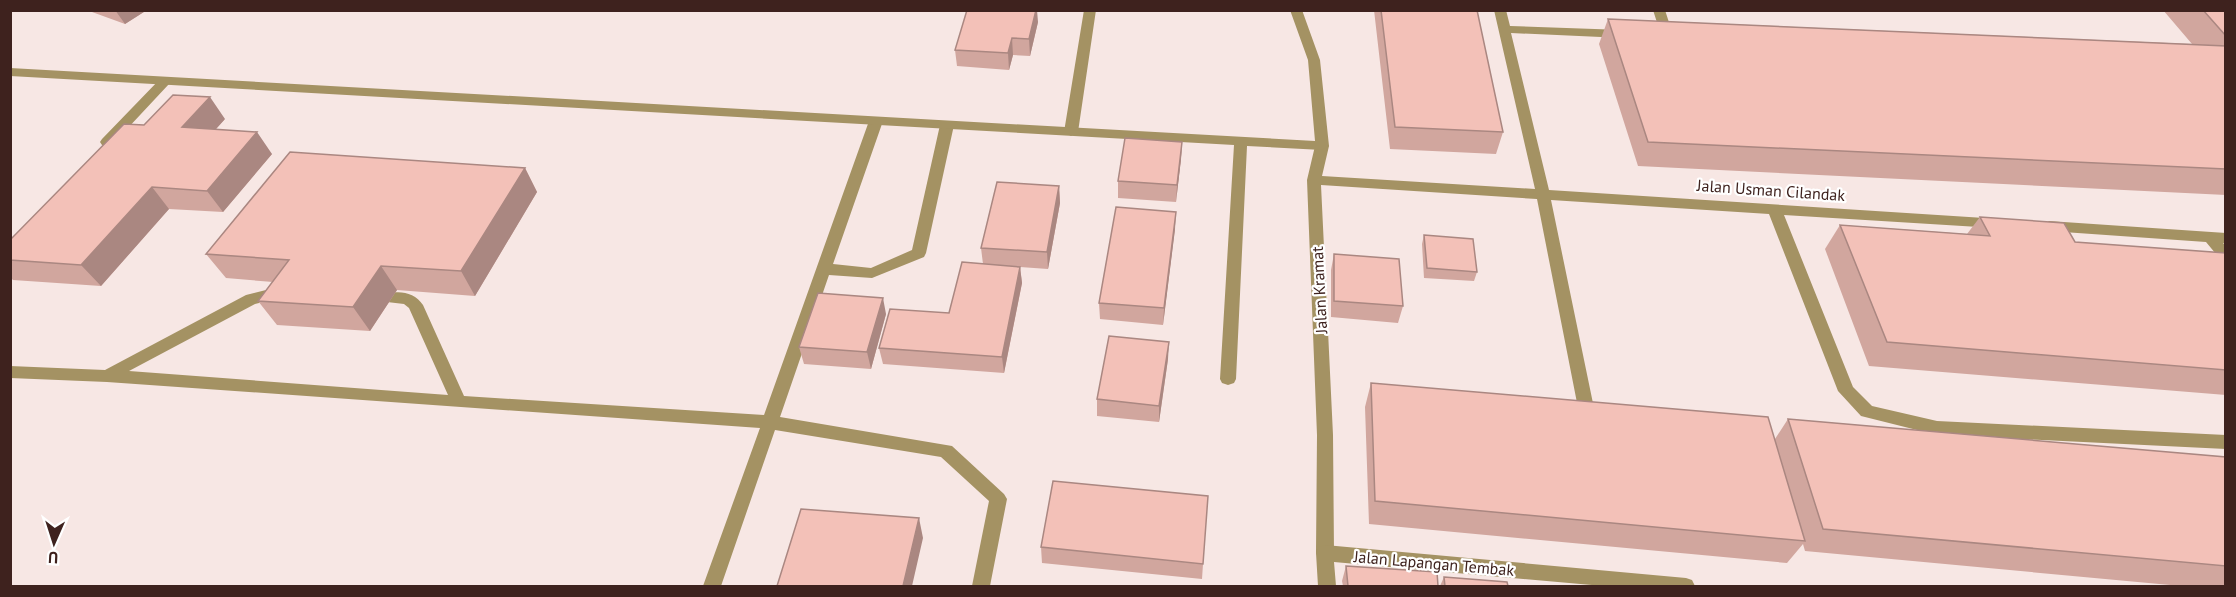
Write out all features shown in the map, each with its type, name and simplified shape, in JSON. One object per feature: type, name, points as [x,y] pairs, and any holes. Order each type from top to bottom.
[{"type":"street","points":[[1071,132],[1090,10]]},
{"type":"street","name":"Jalan Kramat","points":[[1296,10],[1314,60],[1322,146],[1314,180],[1325,435],[1325,553]]},
{"type":"street","points":[[1500,10],[1543,194],[1587,413]]},
{"type":"street","points":[[1659,10],[1667,36]]},
{"type":"street","points":[[1503,29],[1632,34]]},
{"type":"street","points":[[10,72],[1322,146]]},
{"type":"street","points":[[100,150],[165,81]]},
{"type":"street","points":[[712,586],[876,121]]},
{"type":"street","points":[[824,269],[872,273],[919,253],[947,125]]},
{"type":"street","points":[[1228,379],[1241,141]]},
{"type":"street","name":"Jalan Usman Cilandak","points":[[1314,180],[2010,224]]},
{"type":"street","points":[[1773,208],[1846,391],[1867,411],[1937,429],[2226,442]]},
{"type":"street","points":[[2033,225],[2226,238]]},
{"type":"street","points":[[2210,237],[2226,256]]},
{"type":"street","points":[[107,376],[251,299],[278,291],[300,293]]},
{"type":"street","points":[[392,298],[408,299],[415,305],[459,402]]},
{"type":"street","points":[[10,372],[107,376],[770,422],[946,451],[998,499],[981,586]]},
{"type":"street","points":[[1325,553],[1327,586]]},
{"type":"street","name":"Jalan Lapangan Tembak","points":[[1325,553],[1686,586]]},
{"type":"building","points":[[967,10],[1036,10],[1029,39],[1012,38],[1008,53],[955,50]]},
{"type":"building","points":[[1381,10],[1477,10],[1503,132],[1395,127]]},
{"type":"building","points":[[2203,10],[2226,10],[2226,36]]},
{"type":"building","points":[[1608,19],[2226,46],[2226,169],[1648,142]]},
{"type":"building","points":[[173,95],[210,97],[182,127],[257,132],[207,191],[152,187],[81,265],[10,260],[10,240],[124,124],[144,125]]},
{"type":"building","points":[[1125,138],[1182,142],[1177,185],[1118,181]]},
{"type":"building","points":[[290,152],[525,168],[461,271],[381,266],[353,307],[258,301],[289,260],[206,254]]},
{"type":"building","points":[[997,182],[1059,186],[1047,252],[981,248]]},
{"type":"building","points":[[1116,207],[1176,212],[1164,308],[1099,303]]},
{"type":"building","points":[[1980,217],[2064,223],[2075,242],[2226,253],[2226,370],[1887,342],[1840,225],[1990,236]]},
{"type":"building","points":[[1424,235],[1473,239],[1477,272],[1427,268]]},
{"type":"building","points":[[1334,254],[1399,259],[1403,306],[1334,301]]},
{"type":"building","points":[[962,262],[1020,267],[1002,357],[879,348],[890,309],[949,313]]},
{"type":"building","points":[[818,293],[883,298],[867,352],[799,347]]},
{"type":"building","points":[[1109,336],[1169,342],[1159,406],[1097,399]]},
{"type":"building","points":[[1371,383],[1768,417],[1805,541],[1375,501]]},
{"type":"building","points":[[1788,419],[2226,457],[2226,566],[1823,529]]},
{"type":"building","points":[[1053,481],[1208,496],[1203,564],[1041,547]]},
{"type":"building","points":[[801,509],[919,518],[903,586],[777,586]]},
{"type":"building","points":[[1346,566],[1437,572],[1438,586],[1348,586]]},
{"type":"building","points":[[1444,577],[1507,582],[1508,586],[1445,586]]}]
